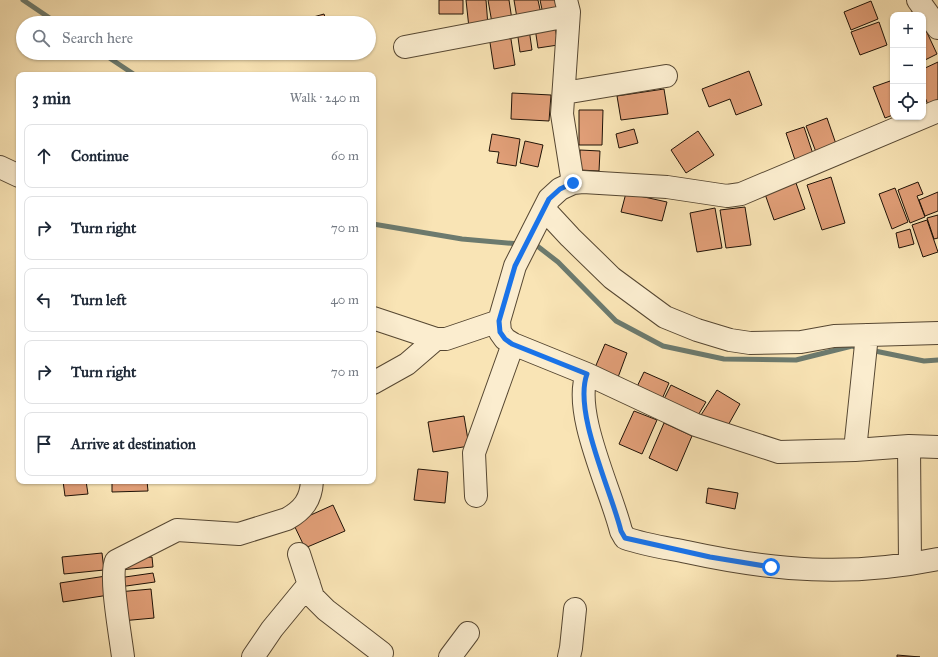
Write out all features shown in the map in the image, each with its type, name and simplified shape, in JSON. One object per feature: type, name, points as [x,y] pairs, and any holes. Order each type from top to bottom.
[{"type":"street","points":[[918,0],[938,28]]},
{"type":"street","points":[[405,47],[567,8],[562,114],[573,183]]},
{"type":"street","points":[[564,93],[666,76]]},
{"type":"street","points":[[938,111],[742,194],[728,196],[667,187],[584,182],[573,183],[554,194],[540,218],[515,266],[499,321],[500,332],[505,339],[512,344],[587,374],[696,425],[779,452],[855,450],[909,446],[938,447]]},
{"type":"street","points":[[0,167],[16,175]]},
{"type":"street","points":[[540,218],[570,238],[623,286],[665,317],[697,330],[730,340],[750,343],[801,342],[834,336],[865,348],[938,333]]},
{"type":"street","points":[[376,319],[436,339],[446,339],[499,321]]},
{"type":"street","points":[[376,381],[407,364],[436,339]]},
{"type":"street","points":[[476,496],[474,453],[512,344]]},
{"type":"street","points":[[855,450],[865,348]]},
{"type":"street","points":[[587,374],[584,383],[584,410],[590,435],[621,531],[625,538],[710,557],[809,571],[855,570],[910,564],[938,558]]},
{"type":"street","points":[[909,446],[910,564]]},
{"type":"street","points":[[124,657],[114,581],[114,566],[116,561],[177,530],[239,534],[287,519],[293,516],[310,498],[312,484]]},
{"type":"street","points":[[299,554],[313,597],[383,656]]},
{"type":"street","points":[[258,655],[272,629],[309,584]]},
{"type":"street","points":[[569,657],[575,609]]},
{"type":"street","points":[[450,657],[468,633]]},
{"type":"building","points":[[439,0],[463,0],[463,14],[439,14]]},
{"type":"building","points":[[466,0],[486,0],[488,26],[469,28]]},
{"type":"building","points":[[488,0],[509,0],[512,20],[492,23]]},
{"type":"building","points":[[514,0],[538,0],[541,14],[517,18]]},
{"type":"building","points":[[540,0],[557,0],[559,11],[543,14]]},
{"type":"building","points":[[871,1],[878,19],[851,30],[844,12]]},
{"type":"building","points":[[879,22],[887,45],[860,55],[851,32]]},
{"type":"building","points":[[555,26],[558,45],[538,48],[535,28]]},
{"type":"building","points":[[529,29],[532,50],[520,52],[517,30]]},
{"type":"building","points":[[926,30],[937,54],[926,60]]},
{"type":"building","points":[[510,33],[515,65],[494,69],[489,36]]},
{"type":"building","points":[[938,62],[938,101],[928,105],[926,100],[926,68]]},
{"type":"building","points":[[749,71],[762,105],[736,115],[730,99],[709,107],[702,89]]},
{"type":"building","points":[[890,81],[890,116],[885,118],[873,87]]},
{"type":"building","points":[[664,89],[668,114],[621,120],[617,96]]},
{"type":"building","points":[[512,93],[551,95],[549,121],[511,119]]},
{"type":"building","points":[[579,110],[603,110],[602,145],[579,145]]},
{"type":"building","points":[[827,118],[836,144],[816,152],[806,126]]},
{"type":"building","points":[[804,127],[813,154],[795,160],[786,133]]},
{"type":"building","points":[[634,129],[638,143],[619,148],[616,134]]},
{"type":"building","points":[[698,131],[714,155],[686,173],[671,150]]},
{"type":"building","points":[[492,134],[520,139],[516,166],[497,163],[499,152],[489,151]]},
{"type":"building","points":[[525,141],[543,145],[538,167],[520,163]]},
{"type":"building","points":[[580,150],[600,151],[599,171],[580,170]]},
{"type":"building","points":[[831,177],[845,223],[822,230],[807,185]]},
{"type":"building","points":[[918,182],[923,194],[917,196],[925,217],[910,223],[898,190]]},
{"type":"building","points":[[796,183],[805,209],[774,220],[765,194]]},
{"type":"building","points":[[895,188],[908,222],[892,229],[879,194]]},
{"type":"building","points":[[938,192],[938,211],[925,216],[919,200]]},
{"type":"building","points":[[626,193],[667,202],[662,221],[621,212]]},
{"type":"building","points":[[745,207],[751,245],[726,248],[720,210]]},
{"type":"building","points":[[715,208],[722,248],[697,252],[690,213]]},
{"type":"building","points":[[938,215],[938,238],[934,239],[927,218]]},
{"type":"building","points":[[927,220],[938,252],[923,257],[912,225]]},
{"type":"building","points":[[910,229],[914,244],[899,248],[896,233]]},
{"type":"building","points":[[605,344],[627,353],[617,380],[594,370]]},
{"type":"building","points":[[644,372],[669,383],[659,406],[634,393]]},
{"type":"building","points":[[671,385],[706,402],[694,422],[661,405]]},
{"type":"building","points":[[717,390],[740,404],[726,429],[701,415]]},
{"type":"building","points":[[634,411],[657,420],[642,454],[619,444]]},
{"type":"building","points":[[464,416],[469,446],[433,452],[428,422]]},
{"type":"building","points":[[664,423],[692,436],[677,471],[649,458]]},
{"type":"building","points":[[418,469],[448,472],[445,503],[414,500]]},
{"type":"building","points":[[63,484],[86,484],[88,494],[65,496]]},
{"type":"building","points":[[112,484],[147,484],[148,491],[112,492]]},
{"type":"building","points":[[708,488],[738,493],[735,509],[706,503]]},
{"type":"building","points":[[333,505],[345,531],[305,548],[293,523]]},
{"type":"building","points":[[102,553],[104,570],[64,574],[62,557]]},
{"type":"building","points":[[152,557],[153,567],[119,570],[117,560]]},
{"type":"building","points":[[153,573],[155,582],[119,587],[118,578]]},
{"type":"building","points":[[106,576],[109,595],[63,602],[60,583]]},
{"type":"building","points":[[151,589],[154,618],[121,621],[118,592]]},
{"type":"building","points":[[897,655],[920,657],[897,657]]},
{"type":"waterway","points":[[23,0],[47,16]]},
{"type":"waterway","points":[[112,60],[130,72]]},
{"type":"waterway","points":[[376,225],[462,239],[520,244]]},
{"type":"waterway","points":[[532,245],[536,245],[558,262],[616,321],[663,346],[724,359],[796,360],[852,346],[860,348]]},
{"type":"waterway","points":[[870,350],[924,361],[938,360]]},
{"type":"route","points":[[573,183],[560,189],[549,199],[537,226],[515,266],[499,321],[500,332],[505,339],[512,344],[587,374],[584,383],[584,410],[590,435],[621,531],[625,538],[632,541],[710,557],[771,567]]}]
